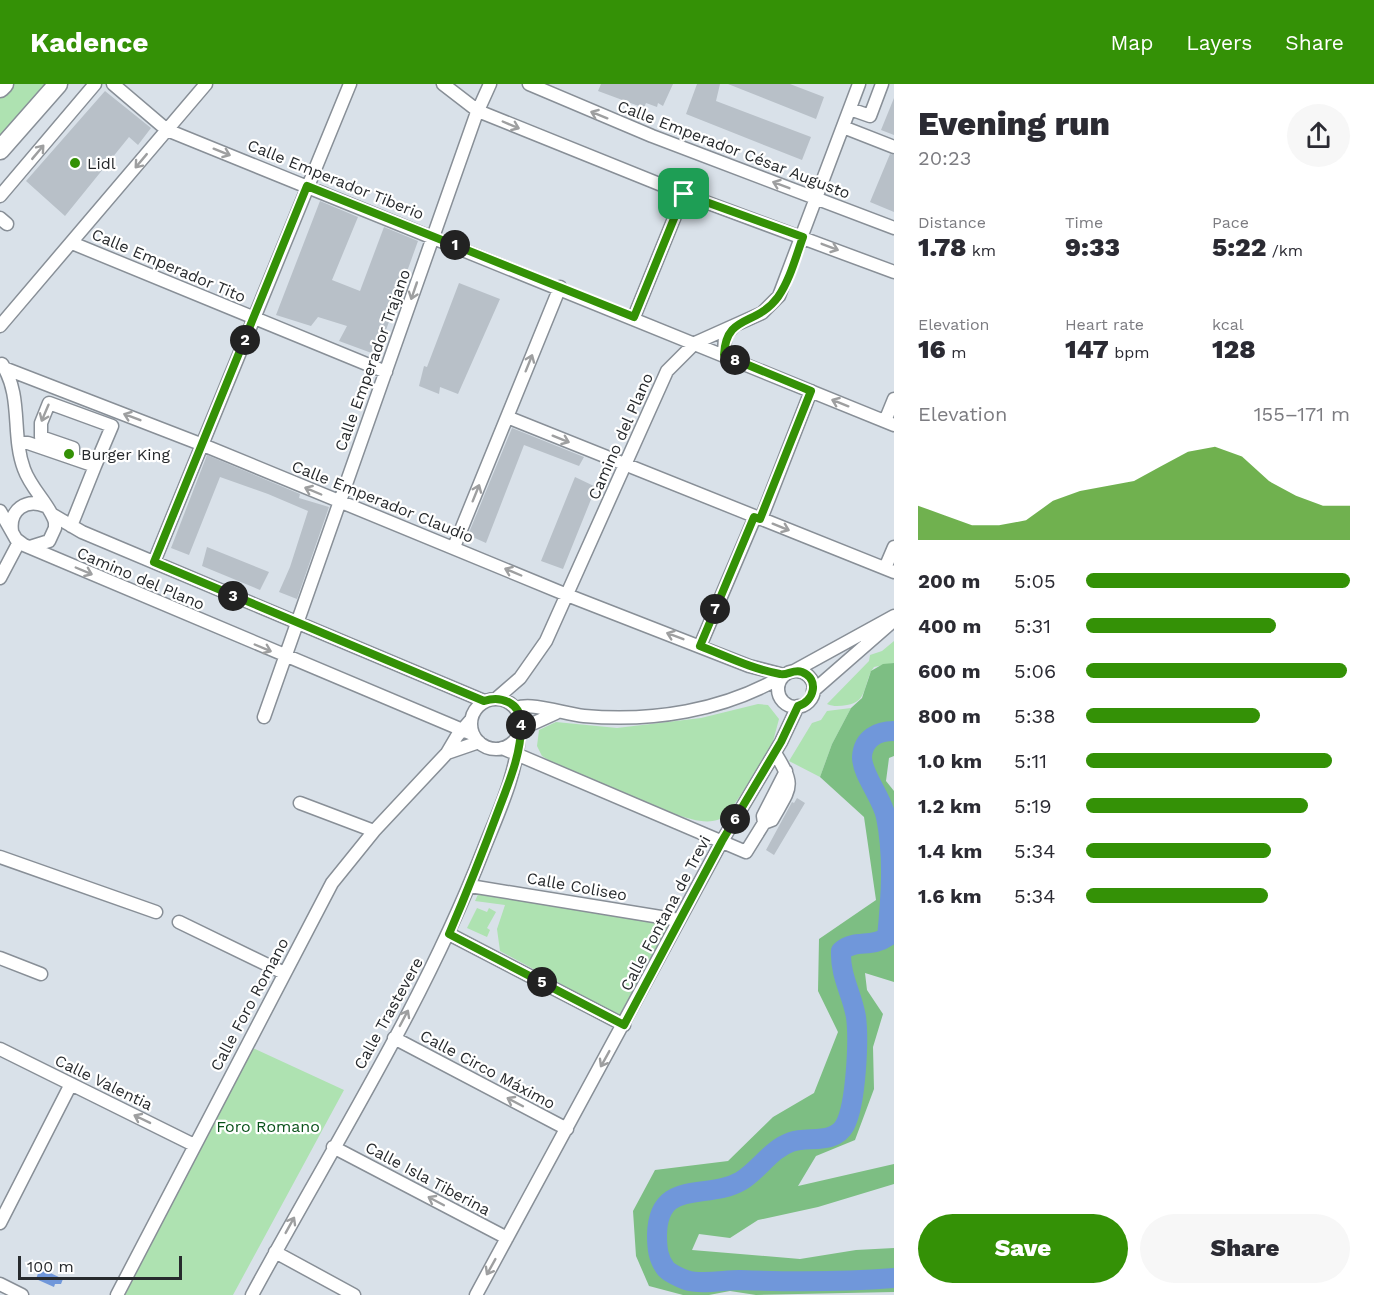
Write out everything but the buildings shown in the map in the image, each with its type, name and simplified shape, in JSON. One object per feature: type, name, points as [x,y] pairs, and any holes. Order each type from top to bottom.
[{"type":"highway","points":[[0,88],[4,84]]},
{"type":"highway","points":[[0,150],[58,84]]},
{"type":"street","points":[[0,196],[95,84]]},
{"type":"street","name":"Calle Emperador Tiberio","points":[[113,84],[167,130],[560,287],[890,423]]},
{"type":"street","points":[[0,326],[206,84]]},
{"type":"street","points":[[154,562],[350,84]]},
{"type":"street","points":[[443,84],[478,111],[684,194],[894,272]]},
{"type":"street","name":"Calle Emperador Trajano","points":[[264,717],[478,111],[490,84]]},
{"type":"street","name":"Calle Emperador César Augusto","points":[[529,84],[652,136],[894,228]]},
{"type":"street","name":"Camino del Plano","points":[[49,511],[71,526],[154,562],[298,623],[491,700],[520,678],[546,641],[668,371],[695,343],[762,313],[779,296],[859,84]]},
{"type":"street","points":[[850,109],[870,116],[882,84]]},
{"type":"street","points":[[843,127],[894,147]]},
{"type":"street","points":[[634,317],[684,194]]},
{"type":"street","name":"Calle Emperador Tito","points":[[72,243],[386,372]]},
{"type":"street","points":[[454,547],[560,287]]},
{"type":"street","points":[[724,355],[725,336],[733,327]]},
{"type":"street","points":[[2,364],[15,398],[18,443],[24,469],[49,511],[55,528],[49,541],[20,540]]},
{"type":"street","name":"Calle Emperador Claudio","points":[[2,364],[203,444],[567,595],[749,666],[787,674]]},
{"type":"street","points":[[700,646],[758,518],[811,391]]},
{"type":"street","points":[[890,423],[894,399]]},
{"type":"street","points":[[71,526],[112,426],[50,403],[41,423],[41,437],[73,448],[73,458]]},
{"type":"street","points":[[507,417],[890,570],[894,547]]},
{"type":"street","points":[[18,443],[28,442],[95,466]]},
{"type":"street","points":[[0,578],[20,540],[13,516],[23,505],[38,503],[49,511]]},
{"type":"street","points":[[0,511],[20,540]]},
{"type":"street","name":"Camino del Plano","points":[[20,540],[286,657],[471,732]]},
{"type":"street","points":[[516,708],[526,706],[556,713],[613,718],[669,715],[711,706],[756,692],[894,618]]},
{"type":"street","points":[[756,692],[780,698],[788,705],[798,706],[808,701],[813,691],[894,618]]},
{"type":"street","points":[[749,666],[756,678],[756,692]]},
{"type":"street","points":[[787,674],[809,676],[813,691]]},
{"type":"street","points":[[780,698],[778,687],[787,674]]},
{"type":"street","name":"Camino del Plano","points":[[516,708],[520,678]]},
{"type":"street","points":[[520,731],[520,718],[516,708],[507,701],[491,700],[474,711],[471,732],[489,748],[502,748],[518,754],[746,852],[764,823],[763,816],[786,771],[774,753]]},
{"type":"street","name":"Calle Fontana de Trevi","points":[[476,1295],[722,841],[774,753],[798,706]]},
{"type":"street","points":[[502,748],[512,743],[520,731],[556,713]]},
{"type":"street","name":"Calle Trastevere","points":[[252,1295],[449,934],[470,885],[518,754],[520,731]]},
{"type":"street","name":"Calle Foro Romano","points":[[117,1295],[332,883],[374,831],[447,753],[471,732]]},
{"type":"street","name":"Calle Foro Romano","points":[[447,753],[471,732]]},
{"type":"street","points":[[300,803],[374,831]]},
{"type":"street","points":[[0,856],[156,912]]},
{"type":"street","name":"Calle Coliseo","points":[[470,885],[680,920]]},
{"type":"street","points":[[179,922],[284,973]]},
{"type":"street","points":[[449,934],[624,1025]]},
{"type":"street","points":[[0,958],[41,974]]},
{"type":"street","name":"Calle Circo Máximo","points":[[394,1038],[567,1129]]},
{"type":"street","name":"Calle Valentia","points":[[0,1049],[195,1145]]},
{"type":"street","points":[[0,1223],[71,1084]]},
{"type":"street","name":"Calle Isla Tiberina","points":[[333,1147],[507,1238]]},
{"type":"street","points":[[275,1252],[354,1295]]},
{"type":"street","points":[[0,1284],[22,1295]]},
{"type":"green space","points":[[13,84],[47,84],[0,137],[0,96]]},
{"type":"green space","points":[[894,641],[894,663],[874,667],[859,700],[844,705],[827,704],[869,661],[870,655],[882,651]]},
{"type":"green space","points":[[894,663],[894,756],[889,758],[886,781],[894,791],[894,982],[865,973],[867,990],[883,1014],[873,1047],[874,1089],[855,1140],[816,1156],[798,1186],[894,1164],[894,1184],[818,1207],[758,1220],[730,1238],[699,1234],[692,1250],[800,1259],[856,1250],[894,1248],[894,1292],[756,1295],[730,1291],[709,1295],[683,1295],[649,1286],[636,1256],[633,1211],[655,1170],[728,1161],[773,1117],[814,1093],[838,1032],[818,991],[819,939],[876,900],[864,817],[820,777],[832,744],[851,708],[862,698],[871,671],[883,664]]},
{"type":"green space","points":[[758,704],[768,705],[779,719],[771,749],[728,814],[716,820],[703,821],[677,815],[553,763],[542,756],[537,746],[539,730],[556,722],[617,728],[701,718]]},
{"type":"green space","points":[[851,708],[832,744],[820,777],[789,761],[812,723],[821,720],[827,711]]},
{"type":"green space","points":[[481,888],[672,920],[620,1016],[500,951],[497,929],[505,905],[475,901]]},
{"type":"green space","points":[[477,908],[487,912],[489,908],[496,912],[487,928],[490,930],[487,937],[467,928]]},
{"type":"green space","name":"Foro Romano","points":[[253,1048],[344,1090],[233,1295],[125,1295]]},
{"type":"water","points":[[40,1268],[63,1279],[61,1284],[55,1284],[54,1287],[36,1279]]},
{"type":"waterway","points":[[894,731],[882,732],[868,740],[862,757],[865,771],[886,817],[889,832],[891,892],[887,937],[875,942],[852,945],[841,951],[842,969],[854,1008],[857,1027],[854,1088],[845,1125],[828,1138],[798,1140],[784,1145],[741,1181],[728,1187],[675,1198],[666,1205],[660,1217],[657,1235],[658,1253],[666,1269],[686,1280],[705,1282],[817,1281],[894,1278]]},
{"type":"place","name":"Lidl","points":[[75,163]]},
{"type":"place","name":"Burger King","points":[[69,454]]},
{"type":"route","points":[[307,186],[634,317],[684,194],[803,237],[779,296],[762,313],[733,327],[725,336],[724,355],[811,391],[760,519],[754,517],[700,646],[749,666],[784,675],[799,671],[809,676],[813,691],[808,701],[798,706],[791,724],[722,841],[624,1025],[449,934],[493,825],[518,754],[521,723],[519,713],[512,704],[497,698],[484,701],[154,562],[307,186]]}]
